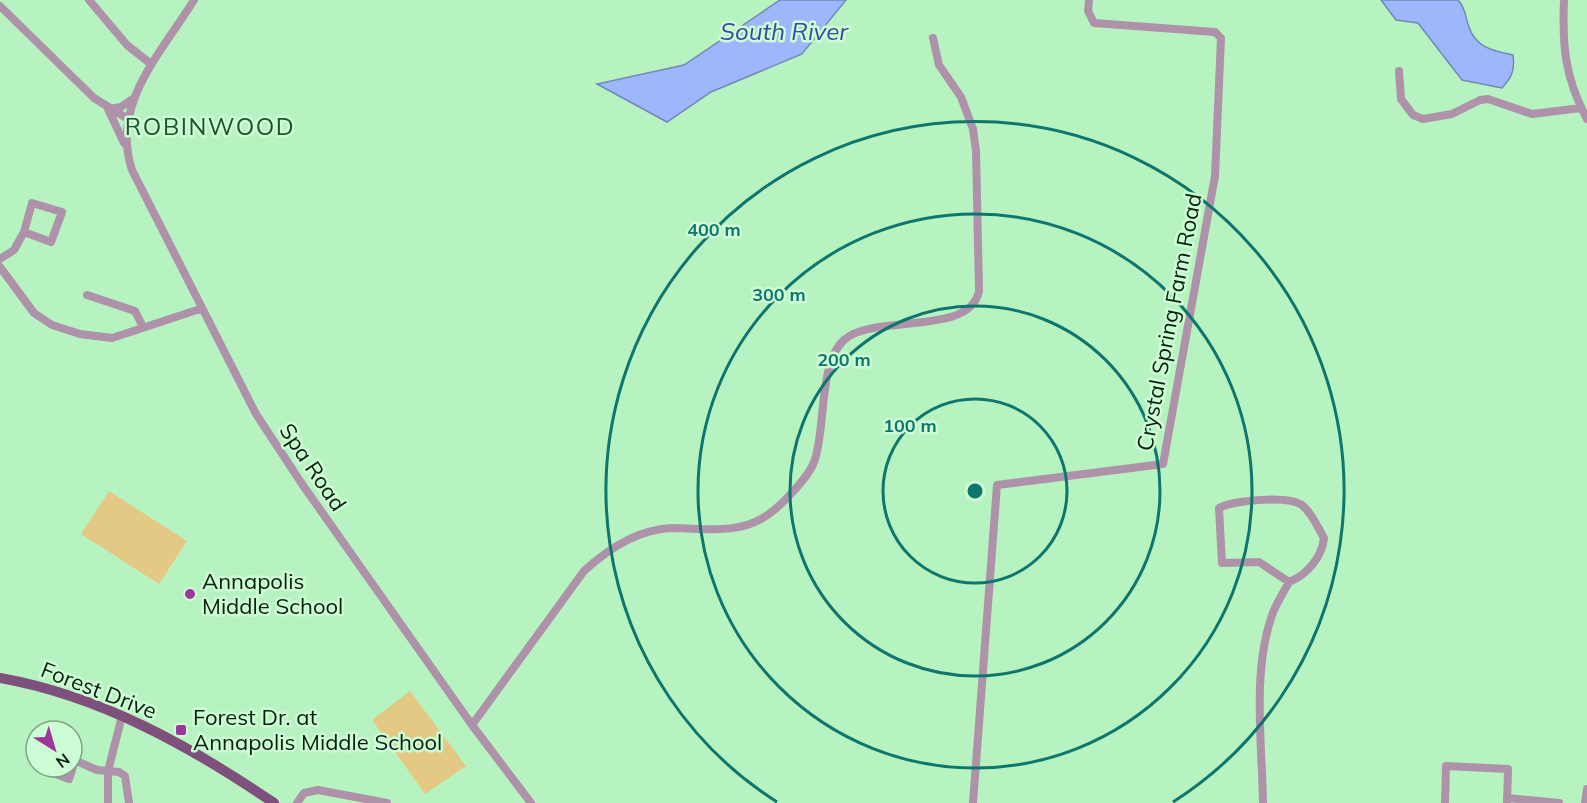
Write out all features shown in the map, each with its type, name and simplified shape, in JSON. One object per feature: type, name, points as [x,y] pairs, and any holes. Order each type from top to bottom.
[{"type":"main road","name":"Forest Drive","points":[[0,678],[34,684],[122,716],[198,753],[274,803]]},
{"type":"street","points":[[89,0],[126,45],[151,64]]},
{"type":"street","name":"Spa Road","points":[[194,0],[151,64],[134,98],[128,119],[126,148],[138,185],[256,414],[302,484],[472,725],[531,803]]},
{"type":"street","name":"Crystal Spring Farm Road","points":[[973,803],[997,485],[1163,464],[1215,176],[1221,38],[1215,32],[1094,23],[1088,11],[1089,0]]},
{"type":"street","points":[[1564,0],[1562,43],[1569,78],[1587,120]]},
{"type":"street","points":[[0,6],[108,108],[128,119]]},
{"type":"street","points":[[472,725],[584,571],[608,551],[636,536],[660,530],[671,528],[714,531],[749,524],[768,515],[782,502],[814,463],[830,371],[836,350],[844,340],[862,331],[955,315],[969,308],[976,301],[979,276],[976,151],[973,129],[962,97],[939,65],[933,38]]},
{"type":"street","points":[[1399,71],[1401,99],[1413,115],[1423,119],[1452,114],[1480,100],[1488,99],[1532,114],[1581,108]]},
{"type":"street","points":[[108,108],[121,107],[134,98]]},
{"type":"street","points":[[108,108],[126,148]]},
{"type":"street","points":[[0,259],[14,250],[24,232],[32,203],[62,212],[51,242],[24,232]]},
{"type":"street","points":[[0,267],[34,313],[52,325],[80,334],[112,338],[200,309]]},
{"type":"street","points":[[87,295],[135,311],[143,327]]},
{"type":"street","points":[[1263,803],[1260,705],[1263,654],[1272,614],[1289,582],[1297,579],[1323,551],[1324,538],[1304,506],[1295,501],[1228,503],[1219,508],[1222,563],[1259,562],[1289,582]]},
{"type":"street","points":[[108,803],[108,771],[122,716]]},
{"type":"street","points":[[84,764],[97,770],[119,772],[125,776],[129,803]]},
{"type":"street","points":[[1445,803],[1446,766],[1508,769],[1507,801],[1559,803]]},
{"type":"street","points":[[1585,803],[1587,789]]},
{"type":"street","points":[[297,803],[309,790],[387,803]]},
{"type":"shaded area","points":[[109,491],[187,541],[159,584],[81,534]]},
{"type":"shaded area","points":[[410,691],[466,766],[425,794],[372,720]]},
{"type":"water","name":"South River","points":[[780,0],[846,0],[802,54],[711,92],[667,122],[597,84],[684,65]]},
{"type":"water","points":[[1381,0],[1458,0],[1463,6],[1469,27],[1476,40],[1493,50],[1513,55],[1514,65],[1508,80],[1502,88],[1462,80],[1418,23],[1396,20]]},
{"type":"place","name":"Annapolis Middle School","points":[[190,594]]},
{"type":"place","name":"Forest Dr. at Annapolis Middle School","points":[[181,730]]},
{"type":"district","name":"ROBINWOOD","points":[[210,126]]}]
